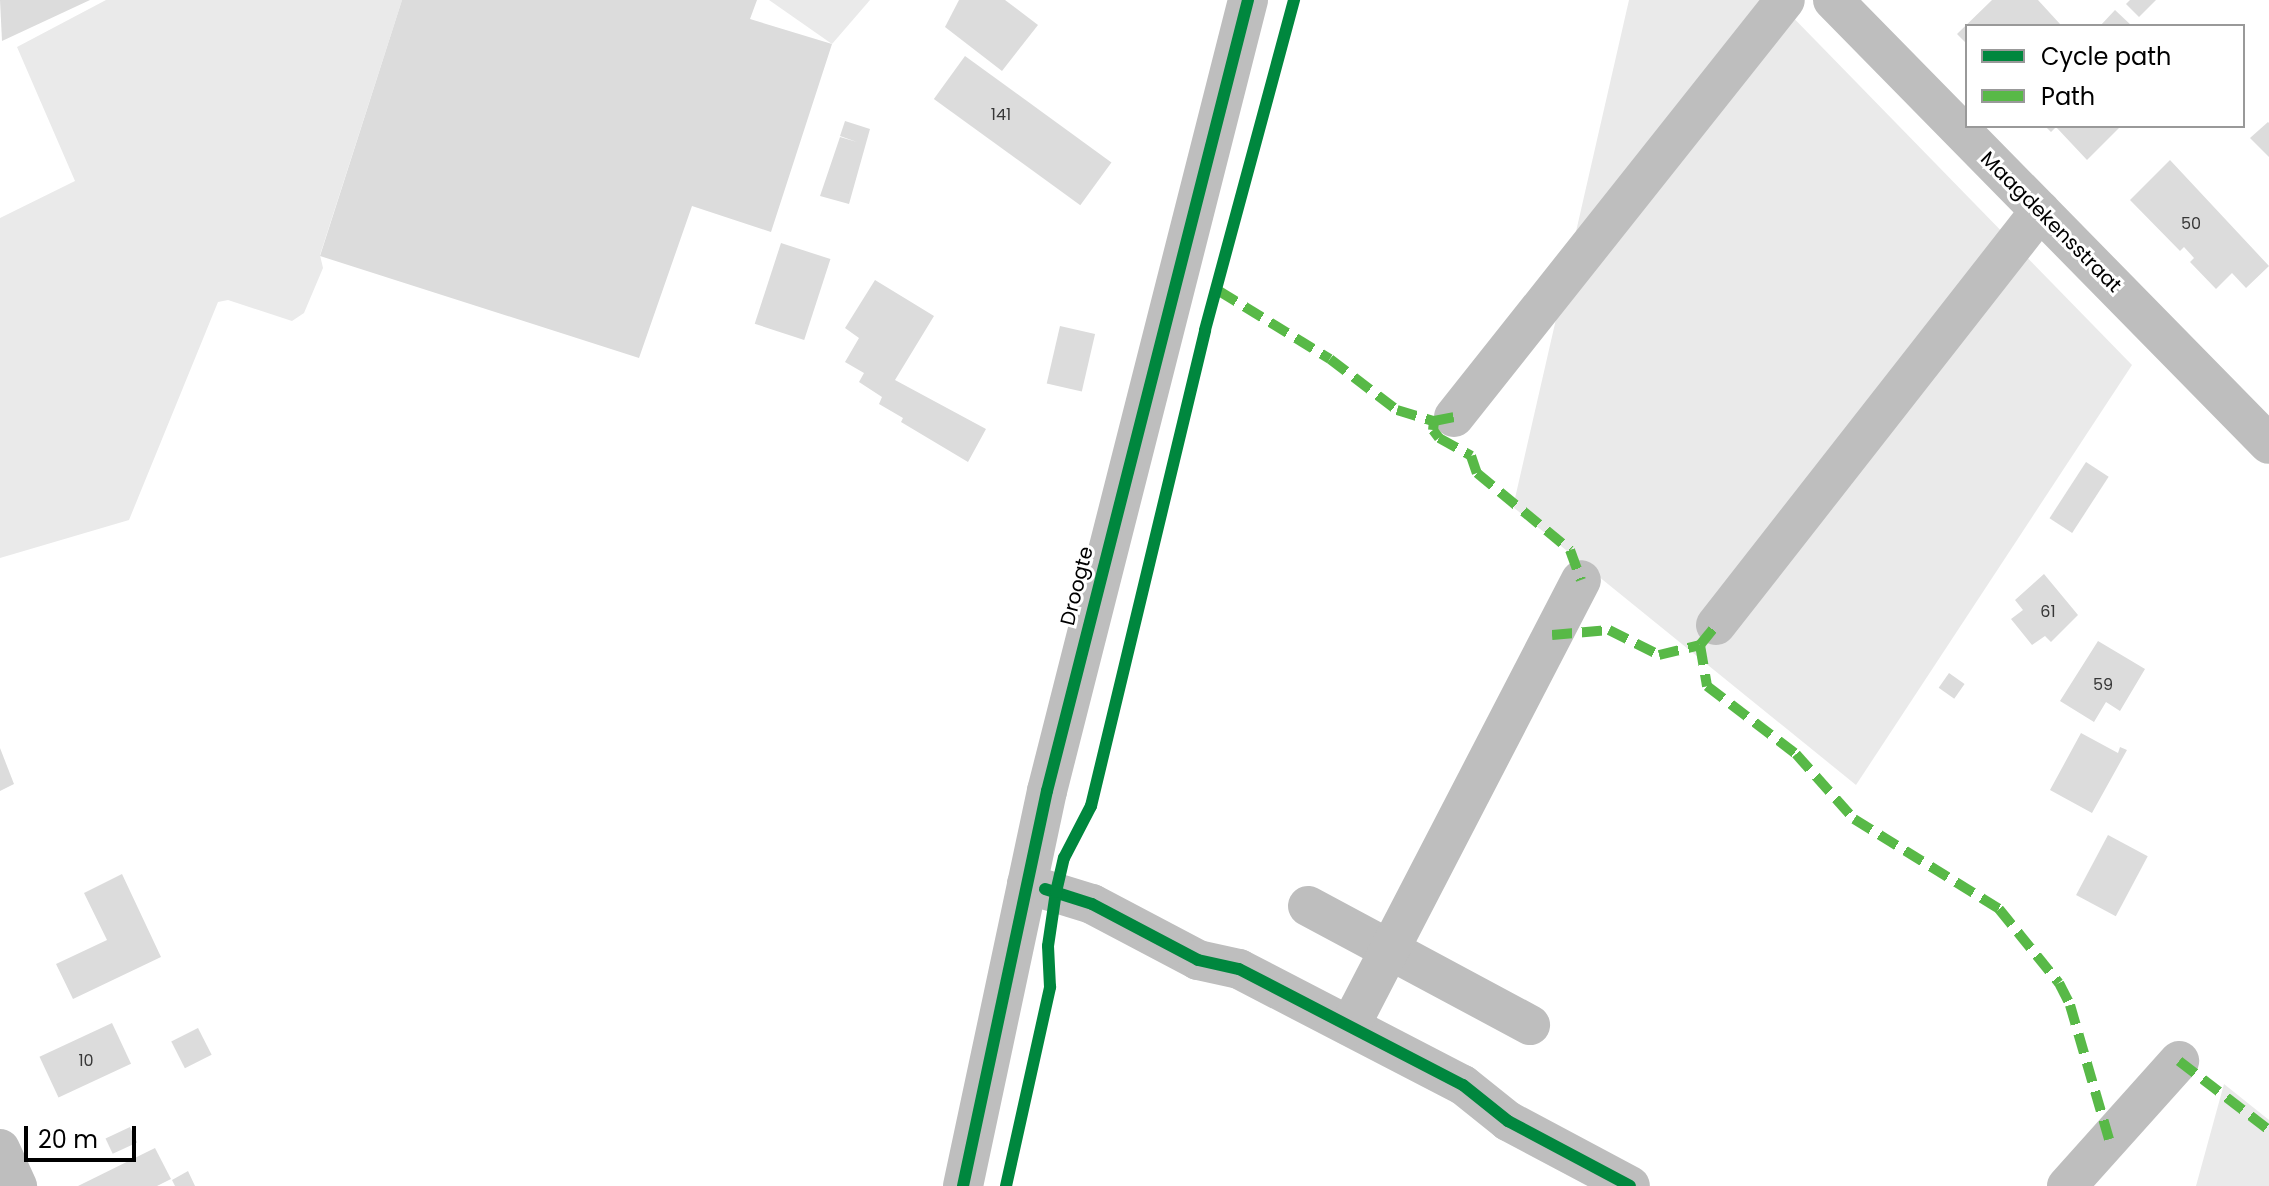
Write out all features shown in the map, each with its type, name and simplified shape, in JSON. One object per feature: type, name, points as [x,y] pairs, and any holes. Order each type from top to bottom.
[{"type":"street","name":"Droogte","points":[[963,1186],[1027,884],[1133,441],[1248,0]]},
{"type":"street","points":[[1454,417],[1785,0]]},
{"type":"street","name":"Maagdekensstraat","points":[[1833,0],[2269,444]]},
{"type":"street","points":[[1716,625],[2040,211]]},
{"type":"street","points":[[1350,1026],[1581,580]]},
{"type":"street","points":[[1027,884],[1092,904],[1198,960],[1239,969],[1463,1085],[1584,1176],[1630,1186]]},
{"type":"street","points":[[1308,906],[1530,1025]]},
{"type":"street","points":[[2067,1186],[2179,1061]]},
{"type":"street","points":[[0,1149],[17,1186]]},
{"type":"shaded area","points":[[106,0],[402,0],[320,255],[323,268],[304,313],[292,321],[228,300],[218,302],[129,520],[0,558],[0,218],[75,181],[17,47]]},
{"type":"shaded area","points":[[769,0],[870,0],[832,44]]},
{"type":"shaded area","points":[[1629,0],[1776,0],[2132,365],[1856,785],[1513,507]]},
{"type":"shaded area","points":[[2224,1084],[2269,1120],[2269,1186],[2196,1186]]},
{"type":"building","points":[[0,0],[90,0],[2,41]]},
{"type":"building","points":[[402,0],[757,0],[750,19],[832,44],[771,232],[692,206],[639,358],[320,256]]},
{"type":"building","points":[[959,0],[1005,0],[1038,25],[1002,71],[945,27]]},
{"type":"building","points":[[1992,0],[2038,0],[2060,24],[1967,24]]},
{"type":"building","points":[[2130,0],[2156,0],[2139,17],[2126,4]]},
{"type":"building","points":[[2115,10],[2130,24],[2102,24]]},
{"type":"building","points":[[1965,26],[1965,42],[1957,34]]},
{"type":"building","points":[[965,56],[1111,162],[1080,205],[934,99]]},
{"type":"building","points":[[845,121],[870,129],[849,204],[820,196],[840,137],[857,142],[840,136]]},
{"type":"building","points":[[2269,123],[2269,157],[2250,138]]},
{"type":"building","points":[[2057,128],[2119,128],[2087,160]]},
{"type":"building","points":[[2170,160],[2269,266],[2246,288],[2232,273],[2216,289],[2190,262],[2194,258],[2184,247],[2180,251],[2130,200]]},
{"type":"building","points":[[781,243],[830,259],[804,340],[755,324]]},
{"type":"building","points":[[875,280],[934,316],[895,380],[986,429],[968,462],[901,422],[903,418],[879,404],[882,397],[859,382],[864,373],[845,362],[859,338],[845,328]]},
{"type":"building","points":[[1060,326],[1095,334],[1082,392],[1047,383]]},
{"type":"building","points":[[2086,462],[2109,477],[2072,533],[2050,518]]},
{"type":"building","points":[[2044,574],[2078,615],[2051,642],[2045,636],[2032,645],[2011,619],[2023,610],[2015,600]]},
{"type":"building","points":[[2098,641],[2145,669],[2120,711],[2106,702],[2094,722],[2060,701]]},
{"type":"building","points":[[1949,673],[1965,684],[1954,699],[1939,688]]},
{"type":"building","points":[[2081,733],[2118,753],[2120,747],[2127,750],[2092,813],[2050,790]]},
{"type":"building","points":[[0,748],[14,784],[0,791]]},
{"type":"building","points":[[2108,835],[2148,856],[2116,916],[2076,895]]},
{"type":"building","points":[[122,874],[161,957],[73,999],[56,964],[107,940],[84,893]]},
{"type":"building","points":[[112,1023],[131,1064],[59,1098],[39,1057]]},
{"type":"building","points":[[198,1028],[212,1055],[185,1068],[171,1042]]},
{"type":"building","points":[[130,1127],[137,1142],[113,1154],[106,1138]]},
{"type":"building","points":[[155,1148],[171,1179],[157,1186],[78,1186]]},
{"type":"building","points":[[188,1171],[195,1186],[175,1186],[172,1180]]},
{"type":"marked path","points":[[1219,291],[1330,359],[1397,410],[1434,421],[1454,417]]},
{"type":"marked path","points":[[1434,421],[1433,430],[1439,438],[1471,456],[1477,473],[1570,550],[1581,580]]},
{"type":"marked path","points":[[1552,635],[1609,630],[1659,655],[1700,645],[1716,625]]},
{"type":"marked path","points":[[1700,645],[1707,686],[1796,754],[1854,819],[1999,909],[2059,983],[2070,1005],[2109,1139]]},
{"type":"marked path","points":[[2179,1061],[2269,1130]]},
{"type":"cycle path","points":[[963,1186],[1047,791],[1248,0]]},
{"type":"cycle path","points":[[1006,1186],[1050,987],[1048,946],[1064,858],[1091,806],[1205,330],[1294,0]]},
{"type":"cycle path","points":[[1045,889],[1092,904],[1198,960],[1239,969],[1463,1085],[1508,1121],[1630,1186]]}]
